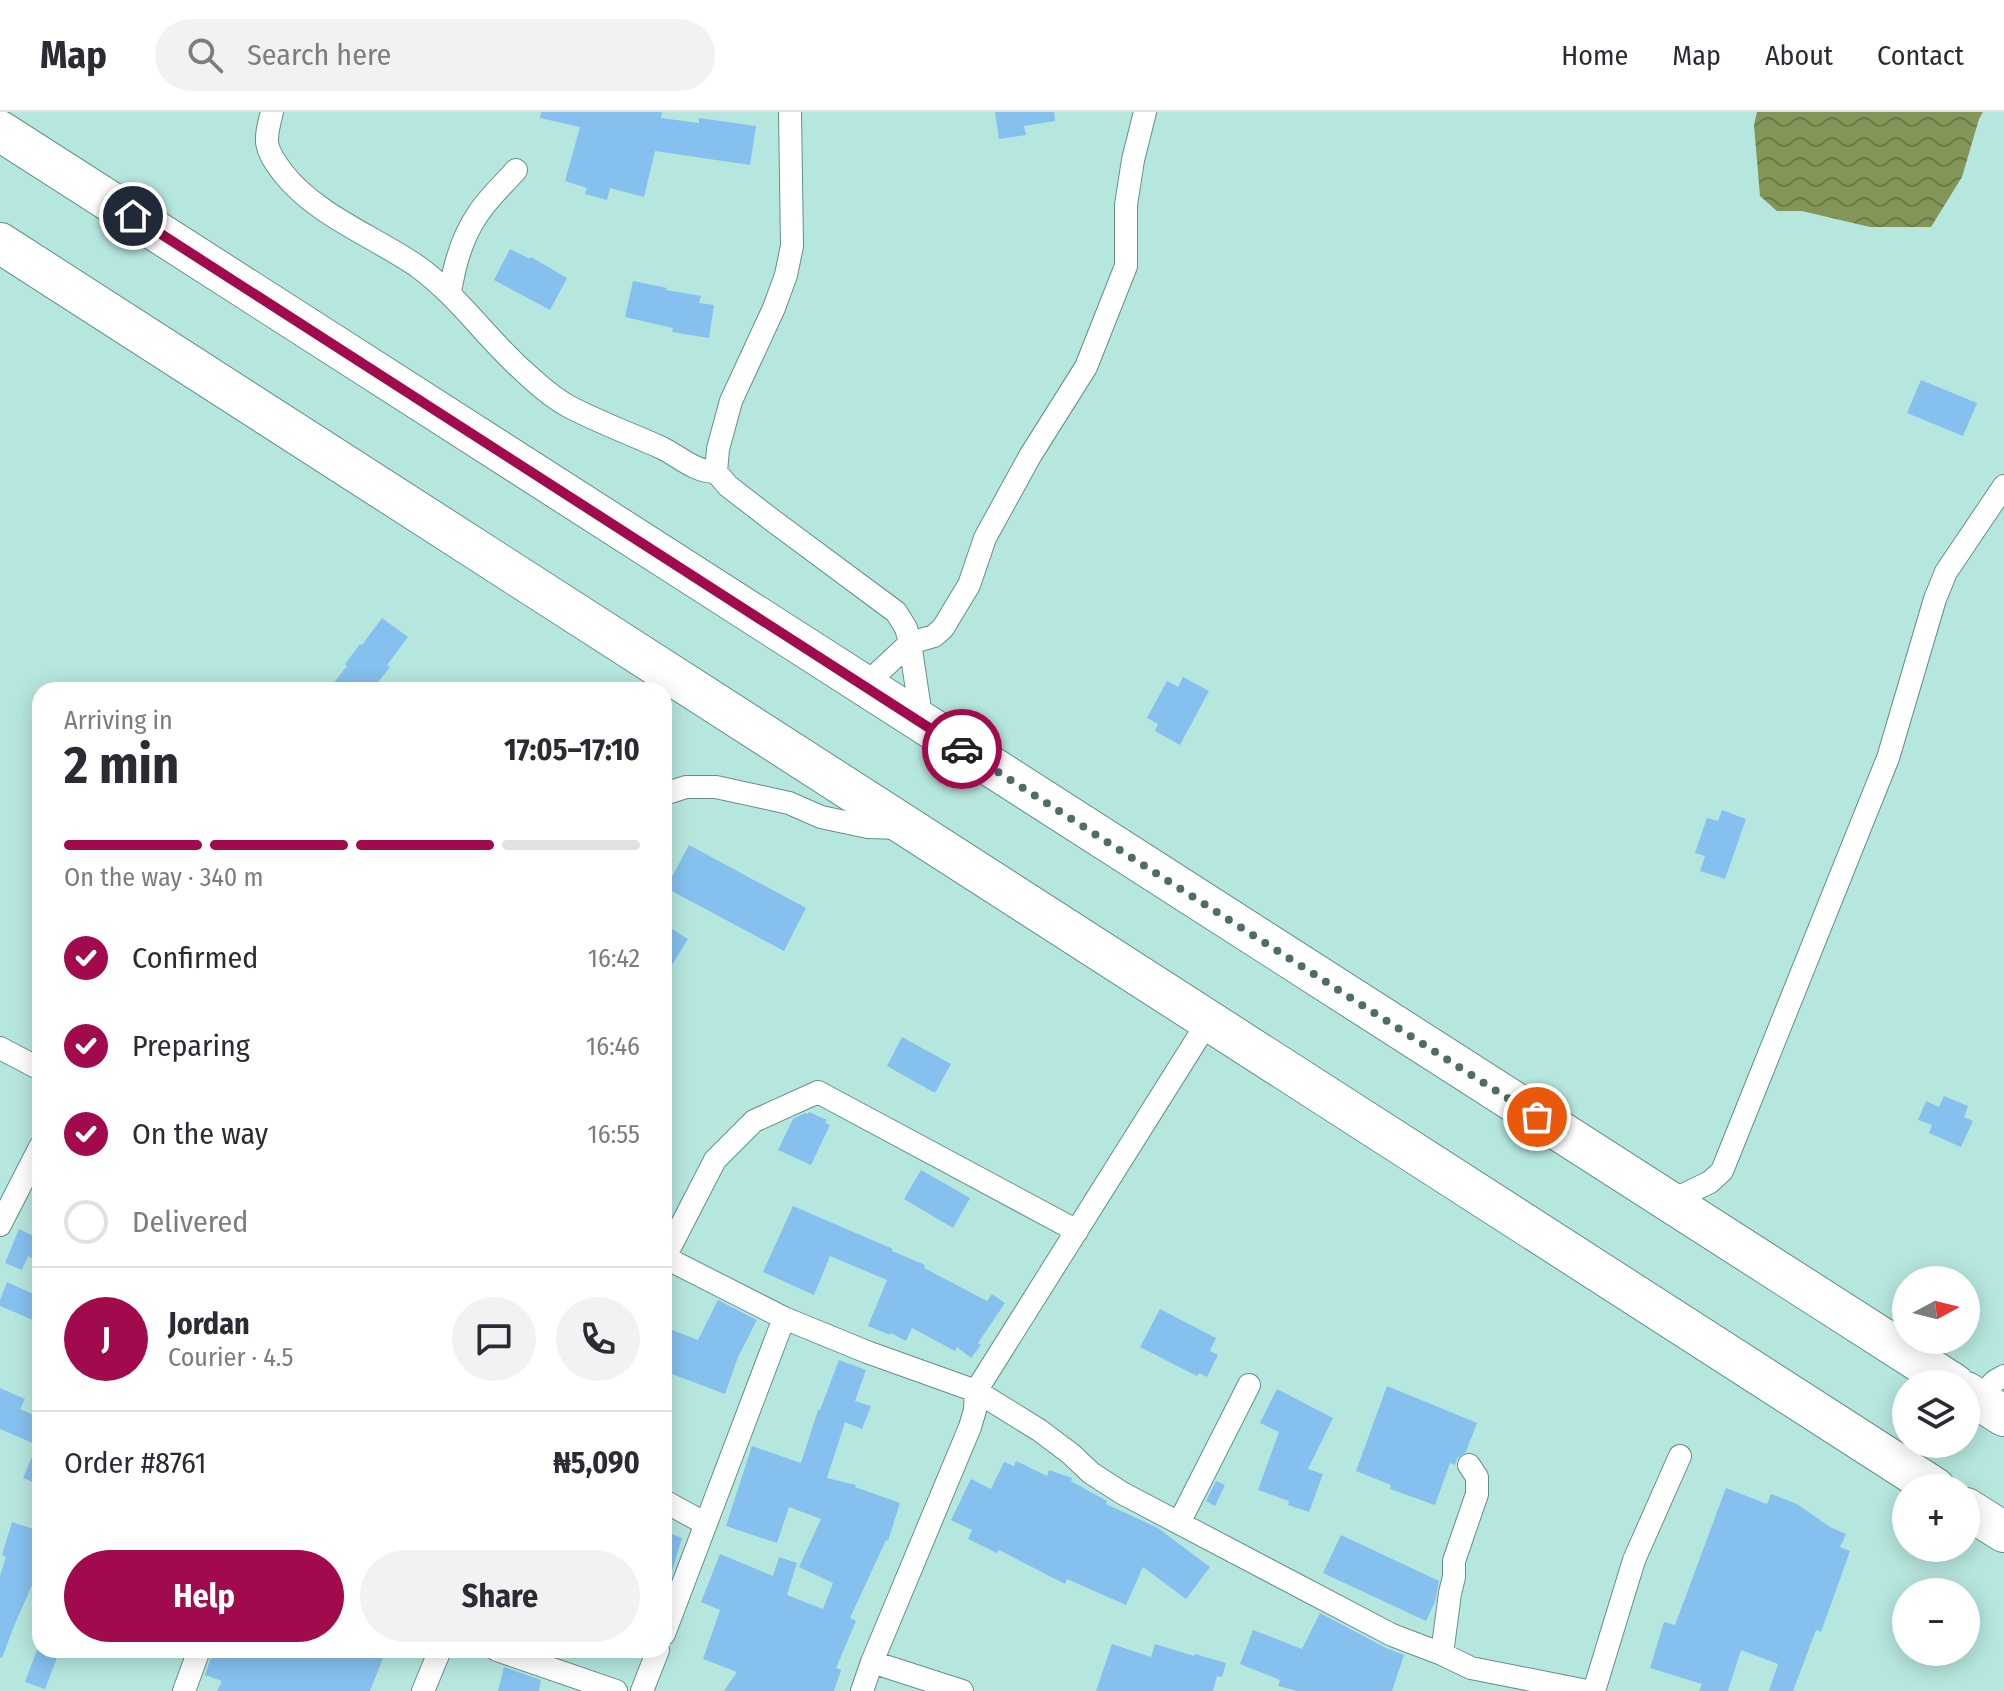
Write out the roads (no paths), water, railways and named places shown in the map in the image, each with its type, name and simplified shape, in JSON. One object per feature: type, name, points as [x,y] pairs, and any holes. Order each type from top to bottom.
[{"type":"highway","points":[[0,131],[1669,1202],[1981,1394]]},
{"type":"highway","points":[[0,243],[1913,1474]]},
{"type":"highway","points":[[1980,1517],[2004,1532]]},
{"type":"street","points":[[272,112],[265,140],[270,154],[302,195],[416,266],[450,293],[520,368],[565,405],[672,453],[692,466],[706,472],[716,472]]},
{"type":"street","points":[[790,112],[792,246],[774,308],[731,401],[718,449],[716,472],[728,486],[761,512],[896,612],[906,628],[910,643],[922,723]]},
{"type":"street","points":[[864,686],[910,643],[934,636],[943,628],[969,585],[985,538],[1030,456],[1086,367],[1126,266],[1126,205],[1145,112]]},
{"type":"street","points":[[450,293],[454,270],[478,214],[516,170]]},
{"type":"street","points":[[1669,1202],[1710,1182],[1722,1171],[1888,758],[1940,585],[2004,486]]},
{"type":"street","points":[[672,791],[686,787],[716,787],[789,803],[821,817],[868,827],[913,829]]},
{"type":"street","points":[[862,1691],[970,1427],[976,1391],[1209,1020]]},
{"type":"street","points":[[0,1048],[32,1065]]},
{"type":"street","points":[[672,1242],[715,1160],[754,1121],[818,1092],[1077,1231]]},
{"type":"street","points":[[0,1225],[32,1163]]},
{"type":"street","points":[[672,1261],[784,1318],[976,1391],[1039,1430],[1091,1473],[1122,1493],[1392,1635],[1471,1668],[1587,1691]]},
{"type":"street","points":[[672,1613],[784,1318]]},
{"type":"street","points":[[1179,1523],[1249,1385]]},
{"type":"street","points":[[1594,1691],[1634,1560],[1680,1456]]},
{"type":"street","points":[[1442,1654],[1454,1561],[1477,1494],[1477,1477],[1469,1465]]},
{"type":"street","points":[[672,1505],[706,1524]]},
{"type":"street","points":[[184,1691],[196,1658]]},
{"type":"street","points":[[423,1691],[437,1658]]},
{"type":"street","points":[[520,1658],[616,1691]]},
{"type":"street","points":[[642,1691],[655,1658]]},
{"type":"street","points":[[872,1662],[962,1691]]},
{"type":"water","points":[[1757,112],[1983,112],[1962,177],[1931,227],[1870,227],[1802,211],[1777,211],[1760,196],[1754,125]]}]
